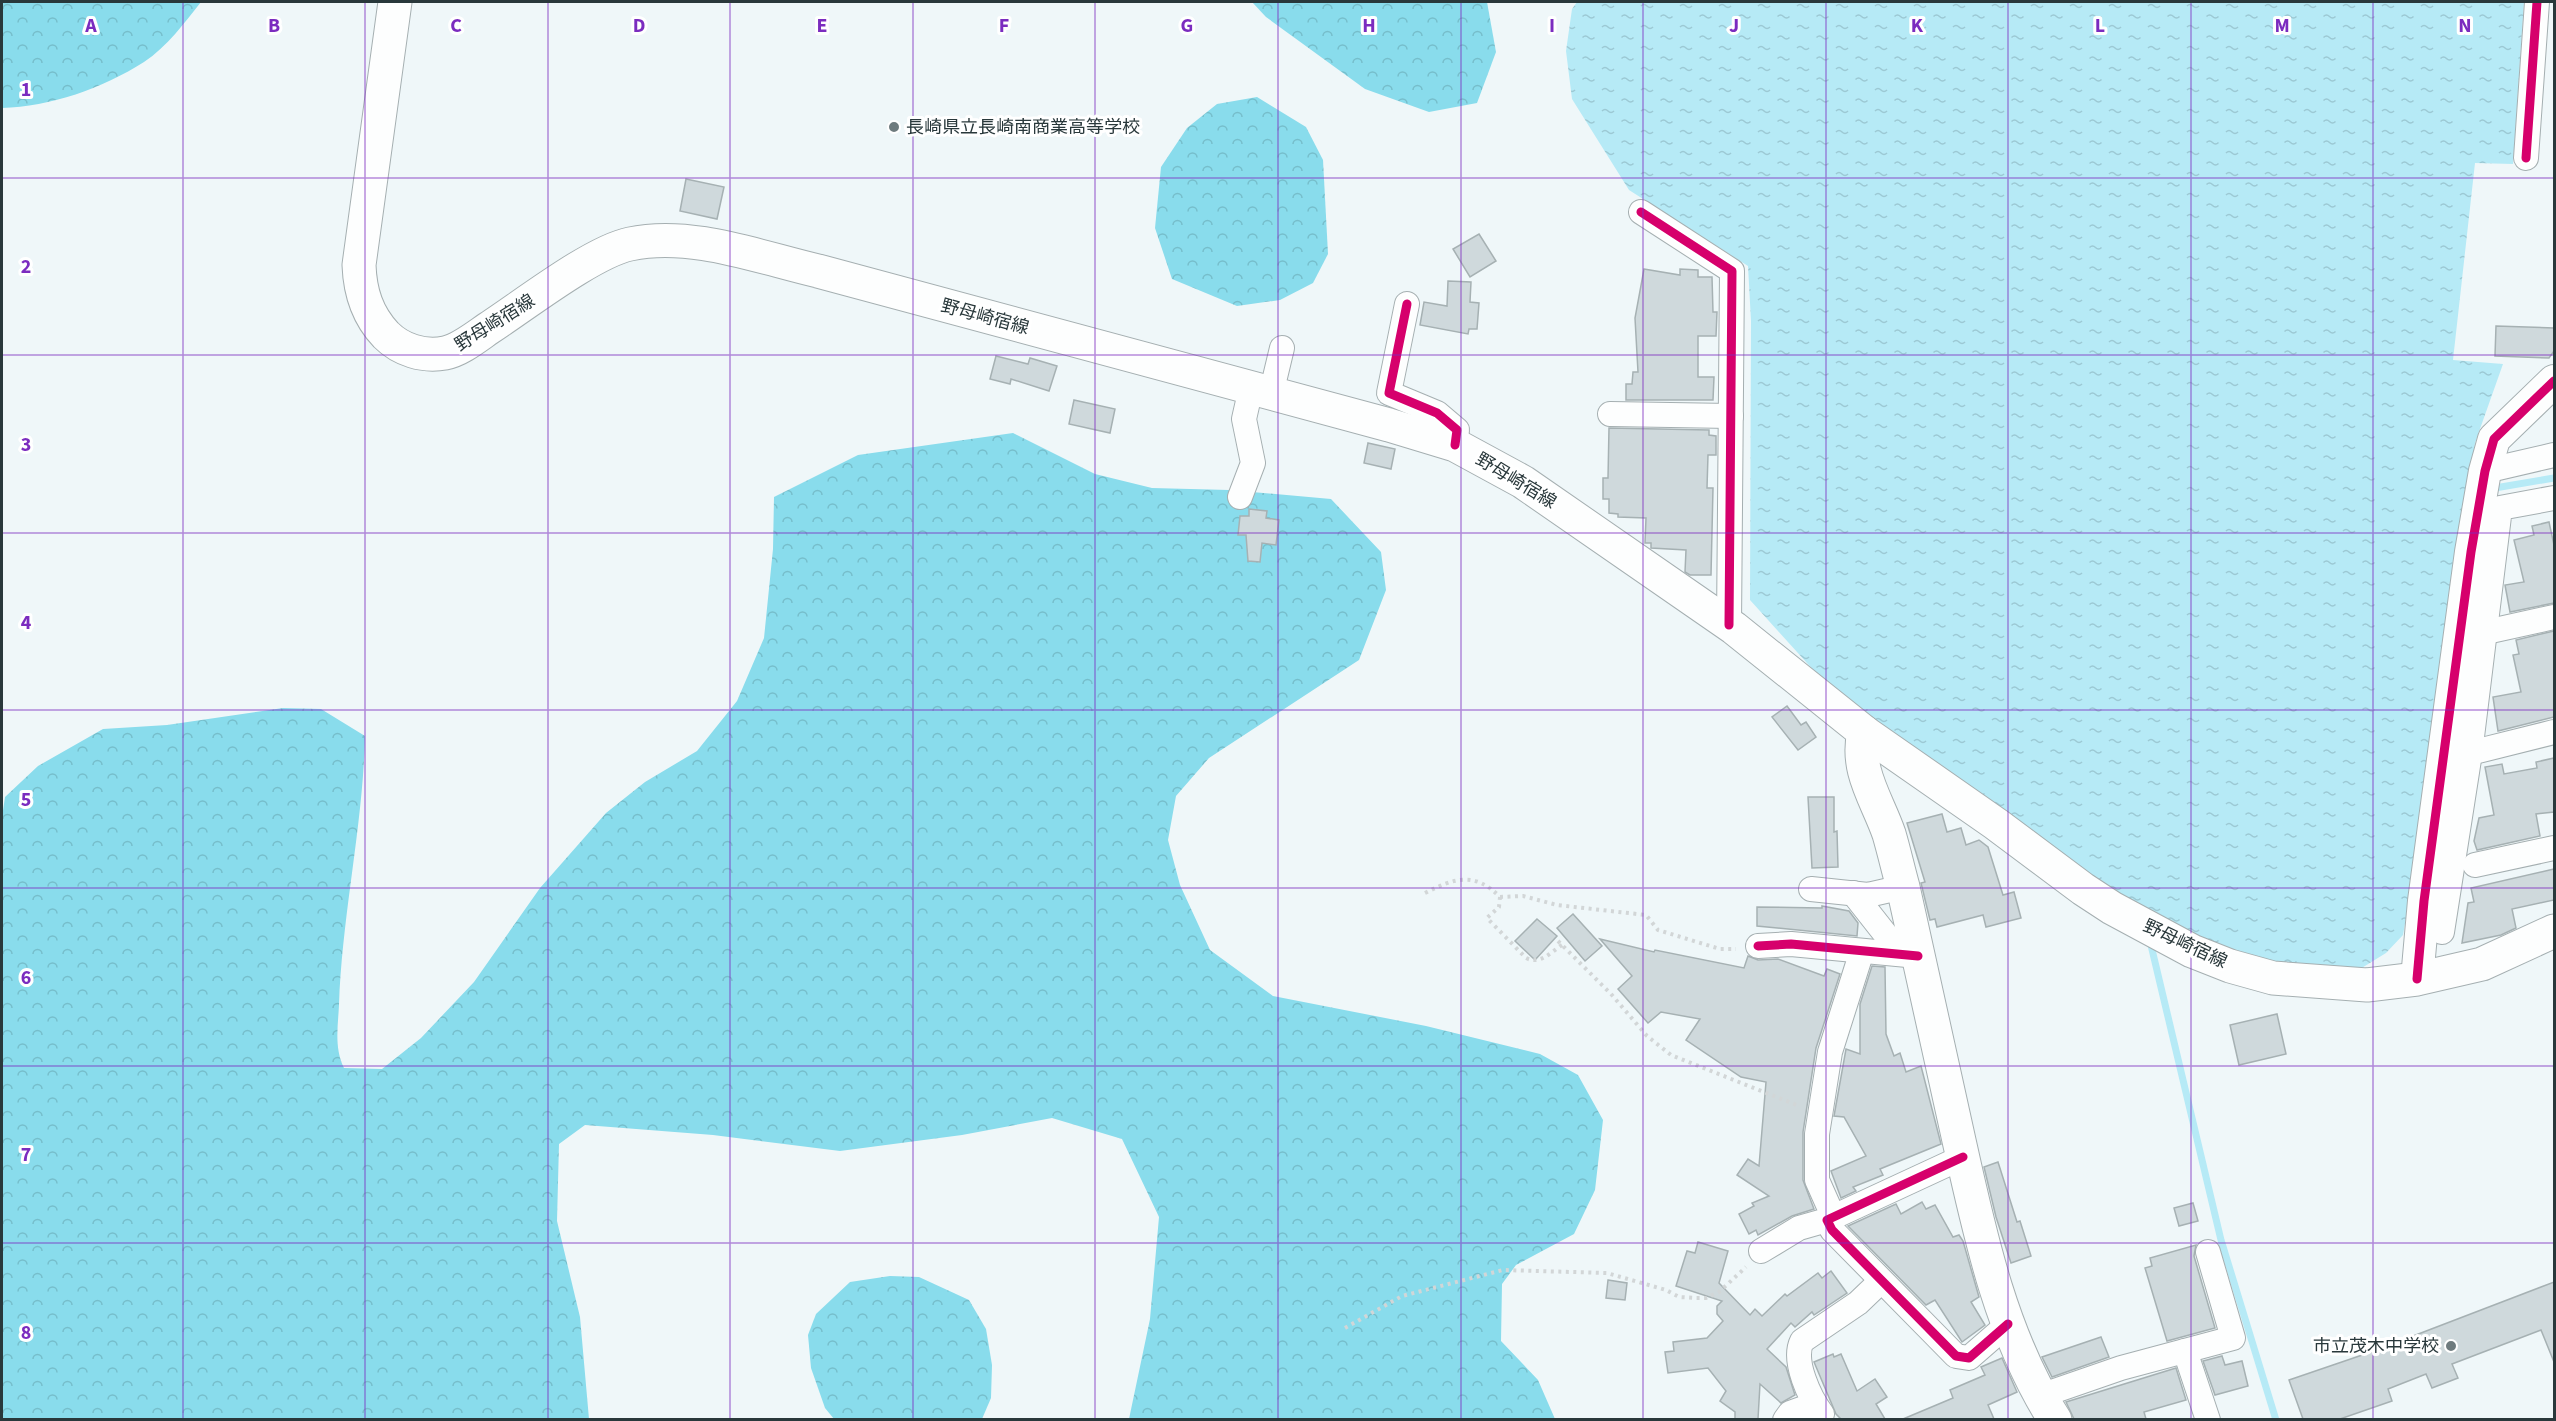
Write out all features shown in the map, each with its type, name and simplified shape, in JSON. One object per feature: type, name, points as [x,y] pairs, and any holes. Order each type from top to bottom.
[{"type":"main road","name":"野母崎宿線","points":[[395,2],[359,264],[366,304],[377,325],[392,341],[410,351],[446,353],[482,333],[597,258],[626,245],[673,241],[724,248],[1261,391],[1455,445],[1523,482],[1729,625],[1864,732],[2084,889],[2125,915],[2170,939],[2230,966],[2273,978],[2367,986],[2417,979],[2482,964],[2554,931]]},
{"type":"main road","points":[[1864,732],[1861,746],[1863,772],[1888,832],[1903,887],[1984,1244],[2008,1324],[2048,1408]]},
{"type":"street","points":[[2526,158],[2543,72],[2537,2]]},
{"type":"street","points":[[1641,212],[1732,271],[1729,625]]},
{"type":"street","points":[[1407,304],[1389,393],[1437,413],[1457,430],[1455,445]]},
{"type":"street","points":[[1240,497],[1254,463],[1244,419],[1282,348]]},
{"type":"street","points":[[2417,979],[2424,901],[2471,552],[2485,471],[2494,439],[2554,381]]},
{"type":"street","points":[[1611,414],[1731,416]]},
{"type":"street","points":[[2485,471],[2554,455]]},
{"type":"street","points":[[2442,932],[2470,753],[2500,508],[2554,498]]},
{"type":"street","points":[[2486,632],[2554,617]]},
{"type":"street","points":[[2470,753],[2554,732]]},
{"type":"street","points":[[2475,865],[2554,848]]},
{"type":"street","points":[[1811,888],[1868,895],[1903,887]]},
{"type":"street","points":[[1853,893],[1890,940],[1917,947]]},
{"type":"street","points":[[1758,946],[1791,944],[1862,951],[1917,947]]},
{"type":"street","points":[[1862,951],[1830,1052],[1820,1114],[1817,1180],[1832,1230],[1956,1356],[1969,1358],[2008,1324]]},
{"type":"street","points":[[1761,1251],[1799,1228],[1830,1218],[1963,1157]]},
{"type":"street","points":[[2048,1408],[2121,1368],[2233,1338],[2208,1252]]},
{"type":"street","points":[[1785,1419],[1790,1413],[1818,1409],[1800,1361],[1798,1348],[1802,1341],[1858,1303],[1881,1281]]},
{"type":"street","points":[[2185,1351],[2208,1419]]},
{"type":"path","points":[[1425,893],[1449,881],[1468,879],[1483,883],[1500,897],[1523,896],[1557,905],[1646,915],[1658,930],[1720,949],[1758,946]]},
{"type":"path","points":[[1500,897],[1499,907],[1487,918],[1526,958],[1533,962],[1540,960],[1560,943],[1611,994],[1647,1036],[1671,1055],[1820,1114]]},
{"type":"path","points":[[1345,1328],[1402,1296],[1503,1270],[1607,1273],[1666,1290],[1679,1297],[1706,1298],[1731,1284],[1761,1251]]},
{"type":"green space","points":[[2,2],[201,2],[160,49],[128,71],[94,88],[57,100],[2,108]]},
{"type":"green space","points":[[1252,2],[1487,2],[1496,52],[1477,103],[1429,112],[1365,89],[1266,17]]},
{"type":"green space","points":[[1257,97],[1306,127],[1323,160],[1328,254],[1313,283],[1280,300],[1237,306],[1172,279],[1155,228],[1161,167],[1187,128],[1217,104]]},
{"type":"green space","points":[[1013,433],[1095,474],[1152,488],[1229,490],[1331,499],[1381,552],[1386,590],[1359,660],[1209,758],[1176,796],[1168,840],[1180,885],[1210,950],[1273,996],[1426,1026],[1540,1054],[1578,1075],[1603,1120],[1595,1190],[1574,1234],[1516,1265],[1502,1284],[1501,1341],[1538,1380],[1555,1419],[1129,1419],[1150,1319],[1159,1217],[1122,1139],[1052,1118],[962,1135],[840,1151],[713,1135],[585,1125],[559,1144],[557,1221],[580,1317],[589,1419],[2,1420],[2,817],[5,797],[38,766],[103,729],[167,725],[283,708],[321,709],[365,736],[361,803],[341,971],[338,1045],[344,1068],[382,1069],[421,1038],[474,982],[540,888],[606,813],[645,782],[697,751],[737,701],[764,638],[773,549],[774,497],[858,455]]},
{"type":"green space","points":[[890,1276],[919,1277],[969,1300],[986,1329],[992,1365],[991,1398],[982,1419],[834,1419],[825,1408],[811,1368],[808,1335],[816,1314],[850,1282]]},
{"type":"water","points":[[1577,2],[2524,2],[2513,164],[2475,163],[2453,360],[2503,364],[2475,443],[2417,855],[2403,935],[2386,953],[2352,974],[2254,960],[2205,942],[2136,907],[1835,694],[1750,600],[1751,321],[1748,266],[1629,190],[1572,99],[1566,51],[1572,9]]},
{"type":"building","points":[[686,179],[724,187],[717,219],[680,211]]},
{"type":"building","points":[[1479,234],[1496,261],[1470,277],[1453,249]]},
{"type":"building","points":[[1644,269],[1680,275],[1680,269],[1698,270],[1698,277],[1712,277],[1713,312],[1717,312],[1716,336],[1698,336],[1698,377],[1714,377],[1713,400],[1626,400],[1626,384],[1632,384],[1633,372],[1638,372],[1635,318]]},
{"type":"building","points":[[1448,281],[1471,282],[1470,302],[1479,303],[1477,329],[1469,329],[1468,334],[1420,325],[1424,302],[1447,306]]},
{"type":"building","points":[[2496,326],[2554,328],[2554,351],[2549,358],[2495,356]]},
{"type":"building","points":[[996,356],[1028,364],[1030,358],[1057,366],[1049,391],[1011,379],[1010,384],[990,379]]},
{"type":"building","points":[[1074,400],[1115,409],[1110,433],[1069,424]]},
{"type":"building","points":[[1609,428],[1709,430],[1709,435],[1716,436],[1716,455],[1708,455],[1707,488],[1713,488],[1711,575],[1690,575],[1685,572],[1686,550],[1651,548],[1651,543],[1645,543],[1646,518],[1618,517],[1618,514],[1609,513],[1609,499],[1603,499],[1603,478],[1608,478]]},
{"type":"building","points":[[1368,443],[1395,449],[1391,469],[1364,463]]},
{"type":"building","points":[[1249,509],[1267,511],[1266,518],[1279,520],[1276,545],[1262,543],[1260,562],[1248,561],[1246,535],[1238,535],[1240,516],[1249,516]]},
{"type":"building","points":[[2549,522],[2554,545],[2554,603],[2510,612],[2505,585],[2524,582],[2514,540],[2534,535],[2532,526]]},
{"type":"building","points":[[2554,631],[2554,717],[2498,731],[2493,697],[2521,692],[2513,655],[2519,654],[2516,640]]},
{"type":"building","points":[[1787,706],[1801,725],[1806,722],[1816,737],[1798,750],[1772,717]]},
{"type":"building","points":[[2554,758],[2554,812],[2536,814],[2540,836],[2477,850],[2474,841],[2479,818],[2494,815],[2485,767],[2502,764],[2504,774],[2537,768],[2536,762]]},
{"type":"building","points":[[1808,797],[1834,797],[1834,832],[1837,831],[1838,867],[1812,868]]},
{"type":"building","points":[[1942,814],[1947,832],[1961,828],[1966,845],[1979,840],[1988,847],[2003,895],[2014,892],[2021,918],[1986,927],[1983,915],[1937,927],[1935,919],[1930,920],[1921,883],[1925,882],[1907,823]]},
{"type":"building","points":[[2554,869],[2554,900],[2512,909],[2516,928],[2501,935],[2462,943],[2468,903],[2474,902],[2471,888]]},
{"type":"building","points":[[1822,906],[1849,911],[1858,923],[1857,936],[1757,926],[1757,907],[1822,908]]},
{"type":"building","points":[[1573,914],[1602,946],[1585,961],[1557,928]]},
{"type":"building","points":[[1537,919],[1557,936],[1535,960],[1515,941]]},
{"type":"building","points":[[1600,939],[1654,952],[1655,950],[1744,968],[1748,956],[1758,960],[1778,959],[1824,976],[1827,969],[1840,974],[1816,1048],[1803,1132],[1803,1180],[1814,1209],[1792,1216],[1758,1235],[1756,1230],[1749,1234],[1739,1214],[1754,1206],[1752,1203],[1769,1196],[1737,1175],[1748,1159],[1759,1166],[1766,1082],[1741,1077],[1686,1040],[1700,1019],[1661,1012],[1648,1023],[1618,989],[1632,976]]},
{"type":"building","points":[[1872,966],[1885,967],[1886,1034],[1894,1056],[1900,1053],[1906,1072],[1921,1066],[1941,1144],[1880,1169],[1883,1175],[1853,1187],[1856,1191],[1841,1198],[1831,1171],[1866,1156],[1844,1117],[1834,1116],[1846,1049],[1860,1054],[1860,1004]]},
{"type":"building","points":[[2277,1014],[2286,1054],[2239,1065],[2230,1025]]},
{"type":"building","points":[[1998,1162],[2017,1222],[2020,1221],[2031,1256],[2011,1263],[1996,1217],[1984,1167]]},
{"type":"building","points":[[1922,1202],[1926,1209],[1935,1205],[1953,1237],[1959,1235],[1963,1241],[1979,1297],[1971,1302],[1985,1325],[1962,1342],[1935,1300],[1926,1305],[1848,1226],[1896,1204],[1901,1214]]},
{"type":"building","points":[[2193,1203],[2198,1221],[2179,1226],[2174,1208]]},
{"type":"building","points":[[1698,1242],[1728,1251],[1719,1283],[1750,1315],[1755,1309],[1762,1316],[1785,1294],[1787,1296],[1818,1273],[1822,1278],[1831,1271],[1847,1293],[1814,1315],[1812,1312],[1795,1327],[1791,1323],[1767,1349],[1786,1367],[1795,1395],[1781,1403],[1760,1384],[1758,1419],[1735,1419],[1735,1412],[1720,1401],[1726,1391],[1708,1368],[1668,1373],[1665,1352],[1674,1351],[1673,1342],[1707,1338],[1723,1321],[1717,1314],[1717,1306],[1722,1301],[1676,1286],[1687,1251],[1695,1253]]},
{"type":"building","points":[[2196,1245],[2194,1256],[2215,1328],[2167,1341],[2145,1268],[2152,1266],[2150,1258]]},
{"type":"building","points":[[1608,1280],[1627,1283],[1625,1300],[1606,1298]]},
{"type":"building","points":[[2554,1282],[2554,1362],[2541,1330],[2452,1364],[2458,1378],[2432,1388],[2426,1374],[2388,1389],[2392,1401],[2340,1419],[2303,1419],[2289,1380],[2374,1351]]},
{"type":"building","points":[[2101,1337],[2109,1357],[2052,1377],[2042,1357]]},
{"type":"building","points":[[1833,1354],[1834,1357],[1841,1354],[1857,1391],[1875,1379],[1887,1397],[1876,1404],[1885,1419],[1841,1419],[1836,1414],[1814,1362]]},
{"type":"building","points":[[2222,1356],[2225,1365],[2242,1361],[2248,1386],[2215,1395],[2203,1361]]},
{"type":"building","points":[[2002,1358],[2017,1392],[1988,1405],[1994,1419],[1903,1419],[1953,1398],[1950,1390],[1985,1375],[1981,1367]]},
{"type":"building","points":[[2176,1368],[2186,1400],[2144,1412],[2146,1419],[2074,1419],[2066,1402]]},
{"type":"waterway","points":[[2489,489],[2554,478]]},
{"type":"waterway","points":[[2150,941],[2221,1240],[2276,1420]]},
{"type":"cycle path","points":[[2526,158],[2537,2]]},
{"type":"cycle path","points":[[1641,212],[1732,271],[1729,625]]},
{"type":"cycle path","points":[[1407,304],[1389,393],[1437,413],[1457,430],[1455,445]]},
{"type":"cycle path","points":[[2417,979],[2424,901],[2471,552],[2485,471],[2494,439],[2554,381]]},
{"type":"cycle path","points":[[1758,946],[1791,944],[1918,956]]},
{"type":"cycle path","points":[[1963,1157],[1827,1220],[1832,1230],[1956,1356],[1969,1358],[2008,1324]]},
{"type":"place","name":"長崎県立長崎南商業高等学校","points":[[894,127]]},
{"type":"place","name":"市立茂木中学校","points":[[2451,1346]]}]
